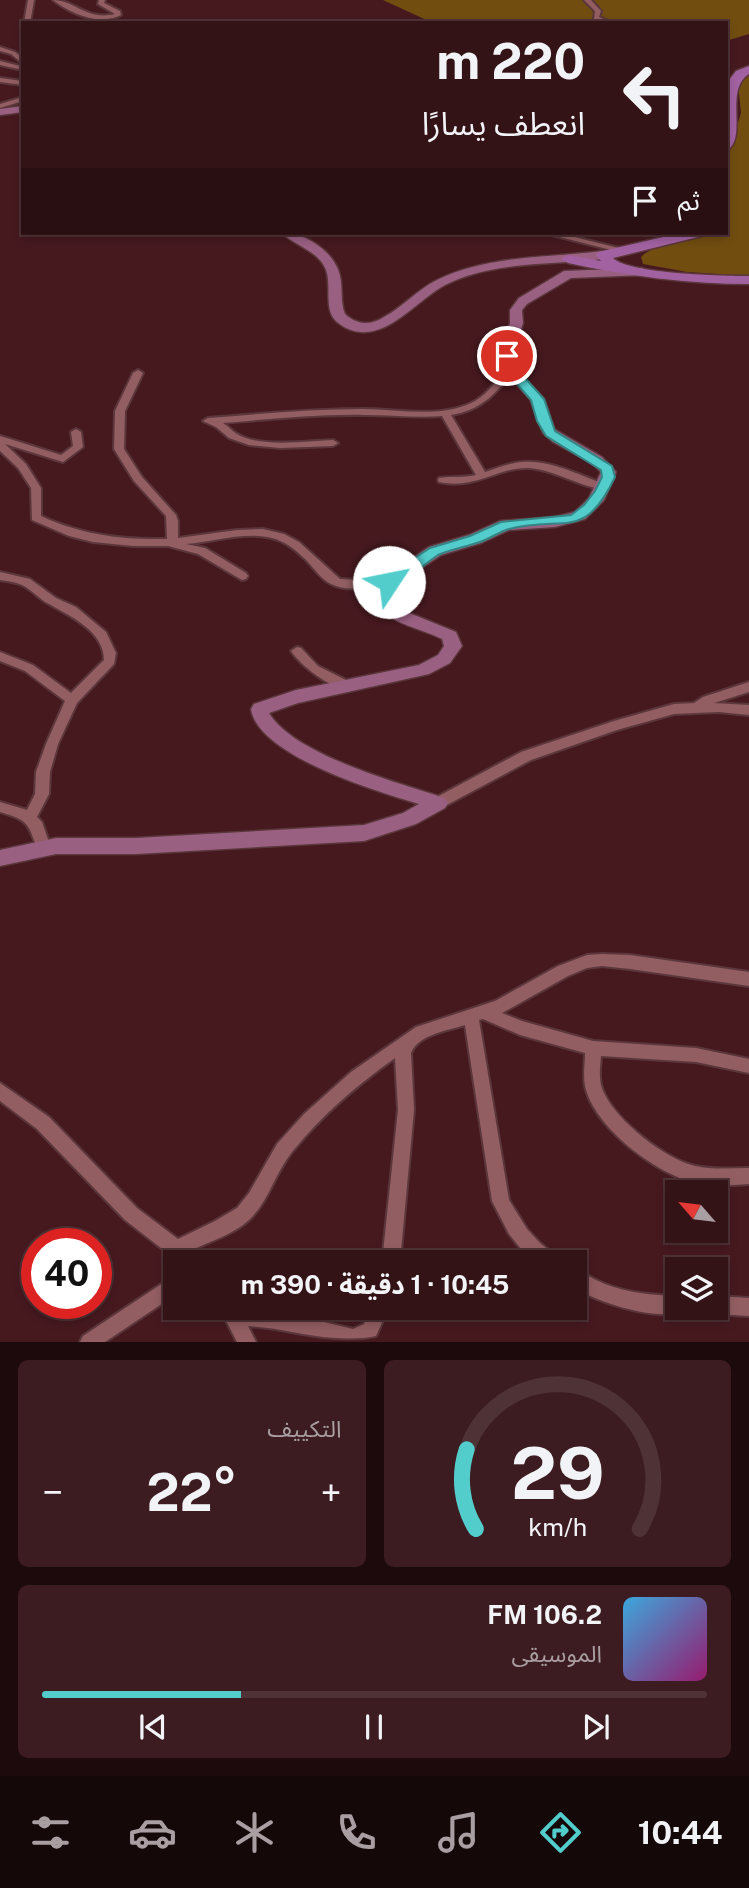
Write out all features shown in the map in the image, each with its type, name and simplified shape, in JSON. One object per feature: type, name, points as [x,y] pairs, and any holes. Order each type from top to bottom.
[{"type":"main road","points":[[728,140],[733,122],[729,101],[733,81],[749,69]]},
{"type":"main road","points":[[636,271],[612,265],[614,253],[690,235]]},
{"type":"main road","points":[[636,271],[643,248]]},
{"type":"main road","points":[[569,259],[636,271],[705,279],[749,280]]},
{"type":"street","points":[[27,21],[31,0]]},
{"type":"street","points":[[56,0],[68,10],[82,14],[107,17],[118,15],[118,12],[103,5],[102,0]]},
{"type":"street","points":[[587,0],[598,11],[596,18],[604,21]]},
{"type":"street","points":[[0,49],[13,53],[20,64]]},
{"type":"street","points":[[0,63],[20,64]]},
{"type":"street","points":[[0,79],[21,83]]},
{"type":"street","points":[[0,106],[21,100]]},
{"type":"street","points":[[0,112],[21,109]]},
{"type":"street","points":[[291,235],[319,253],[330,264],[337,285],[335,309],[339,318],[357,326],[388,322],[426,291],[460,275],[502,266],[614,253]]},
{"type":"street","points":[[555,235],[614,253]]},
{"type":"street","points":[[438,803],[325,765],[288,741],[260,716],[260,709],[423,670],[444,659],[453,646],[453,641],[446,632],[403,619],[392,612],[384,590],[389,582],[435,551],[475,539],[506,525],[574,519],[589,508],[603,488],[608,469],[550,433],[543,421],[537,399],[510,369],[507,359],[518,319],[516,310],[523,301],[574,272],[636,271]]},
{"type":"street","points":[[333,443],[280,445],[249,442],[208,421],[336,412],[419,415],[445,413],[467,409],[485,398],[498,388],[510,369]]},
{"type":"street","points":[[138,373],[120,411],[119,449],[138,479],[171,515],[172,541]]},
{"type":"street","points":[[445,413],[482,477]]},
{"type":"street","points":[[0,439],[63,459],[78,447],[76,432]]},
{"type":"street","points":[[0,445],[22,466],[36,488],[36,518],[89,538],[155,542],[264,533],[282,537],[298,545],[338,583],[359,583],[404,573]]},
{"type":"street","points":[[443,480],[460,483],[498,471],[530,465],[603,488]]},
{"type":"street","points":[[155,542],[201,551],[242,576]]},
{"type":"street","points":[[0,576],[26,582],[93,626],[107,643],[110,661],[72,700],[52,744],[43,772],[42,794],[30,818]]},
{"type":"street","points":[[297,652],[314,669],[348,686]]},
{"type":"street","points":[[0,656],[29,668],[72,700]]},
{"type":"street","points":[[696,708],[707,700],[749,687]]},
{"type":"street","points":[[0,858],[44,848],[77,845],[136,846],[364,833],[409,819],[526,756],[674,709],[749,710]]},
{"type":"street","points":[[0,807],[30,818],[39,828],[44,848]]},
{"type":"street","points":[[177,1248],[241,1216],[258,1196],[278,1157],[307,1125],[352,1082],[421,1032],[477,1015],[574,966],[603,960],[749,979]]},
{"type":"street","points":[[477,1015],[593,1048],[696,1055],[749,1066]]},
{"type":"street","points":[[477,1015],[501,1201],[512,1227],[532,1250]]},
{"type":"street","points":[[392,1250],[406,1110],[403,1053],[408,1042]]},
{"type":"street","points":[[593,1048],[593,1088],[613,1119],[629,1135],[666,1162],[690,1173],[709,1177],[749,1176]]},
{"type":"street","points":[[0,1091],[43,1123],[107,1192],[148,1228],[179,1250]]},
{"type":"street","points":[[587,1286],[622,1300],[665,1304]]},
{"type":"street","points":[[89,1342],[163,1292]]},
{"type":"street","points":[[728,1306],[749,1307]]},
{"type":"street","points":[[236,1320],[247,1342]]},
{"type":"street","points":[[277,1320],[354,1338],[370,1330],[374,1320]]},
{"type":"shaded area","points":[[383,0],[749,0],[749,34],[728,40],[728,21],[429,21]]},
{"type":"shaded area","points":[[749,73],[749,276],[687,272],[643,264],[641,257],[657,247],[694,237],[728,235],[728,154],[741,113],[738,84]]},
{"type":"route","points":[[389,582],[435,551],[475,539],[506,525],[574,519],[589,508],[601,492],[608,477],[608,469],[550,433],[543,421],[537,399],[510,369],[507,356]]}]
